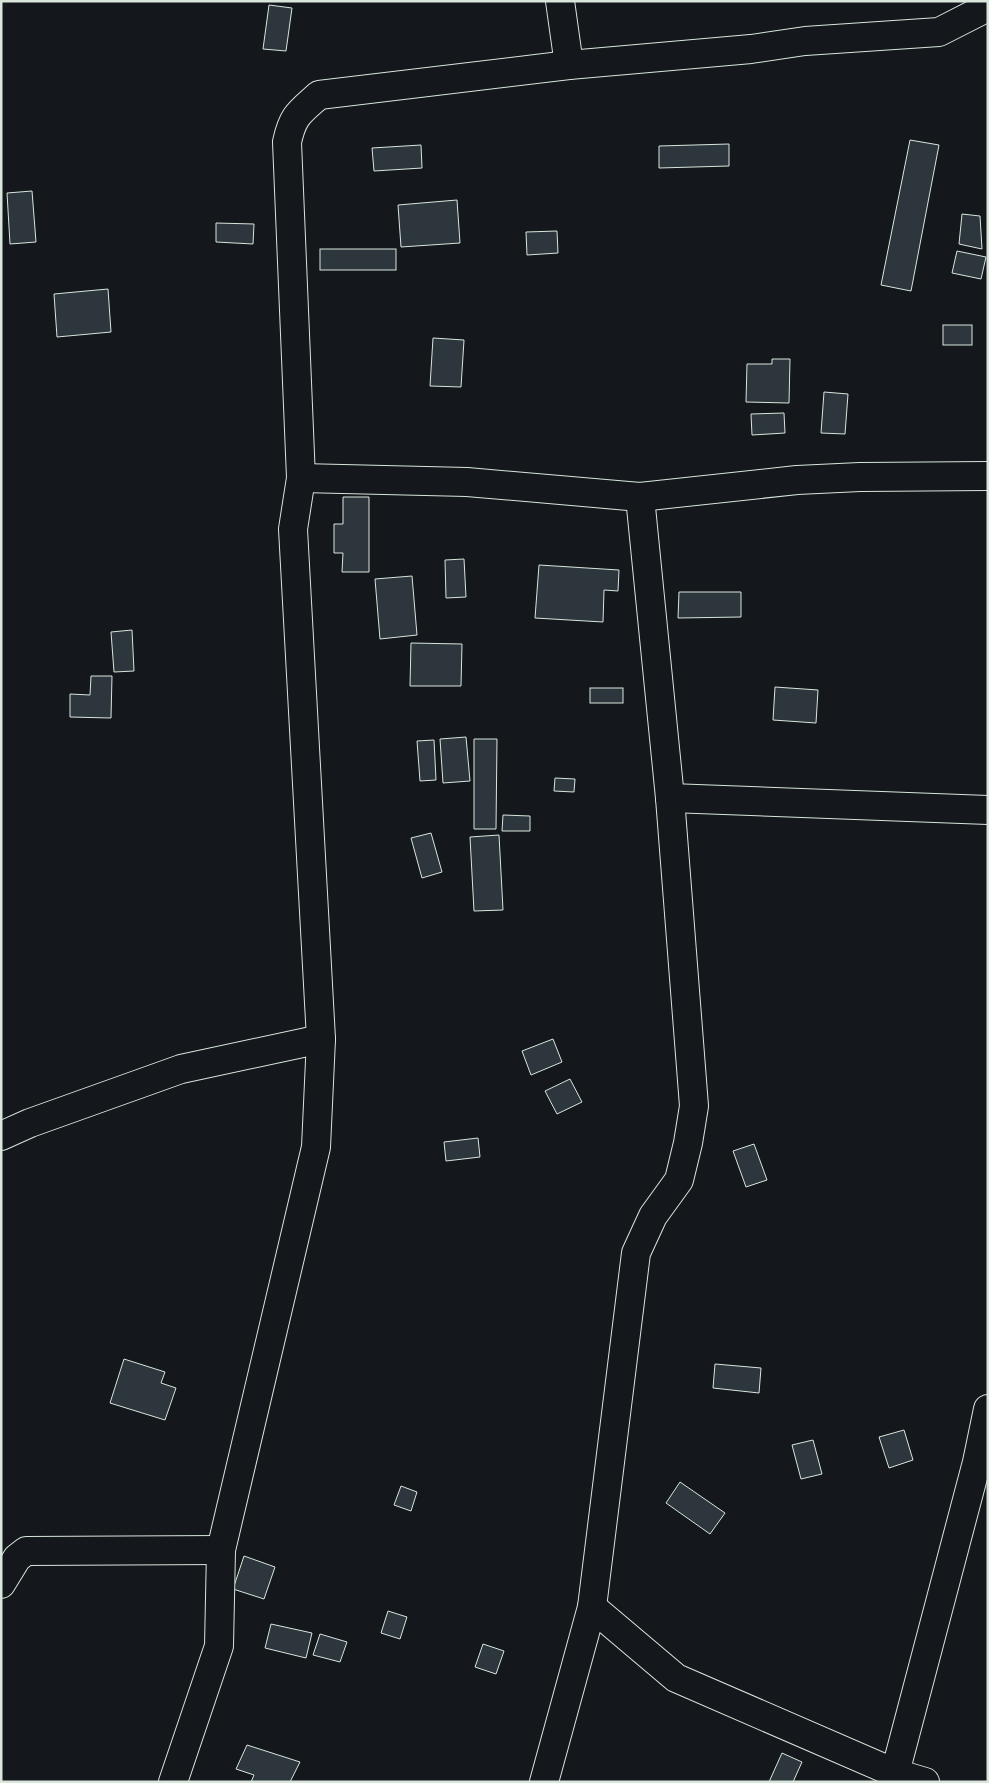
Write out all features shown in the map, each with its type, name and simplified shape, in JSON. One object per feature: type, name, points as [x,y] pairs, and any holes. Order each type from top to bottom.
[{"type":"street","points":[[560,1],[569,65]]},
{"type":"street","points":[[172,1782],[219,1646],[221,1550],[316,1147],[321,1039],[292,529],[301,478],[288,142],[291,123],[319,95],[569,65],[751,49],[805,41],[940,32],[988,6]]},
{"type":"street","points":[[301,478],[467,482],[640,497],[797,480],[860,477],[988,476]]},
{"type":"street","points":[[544,1782],[592,1608],[636,1253],[653,1216],[679,1180],[694,1106],[670,798],[640,497]]},
{"type":"street","points":[[670,798],[988,810]]},
{"type":"street","points":[[1,1136],[30,1123],[181,1069],[321,1039]]},
{"type":"street","points":[[895,1774],[977,1462],[988,1409]]},
{"type":"street","points":[[1,1584],[17,1558],[26,1551],[221,1550]]},
{"type":"street","points":[[592,1608],[676,1678],[895,1774],[925,1782]]},
{"type":"building","points":[[269,5],[292,8],[286,51],[263,49]]},
{"type":"building","points":[[910,140],[939,145],[911,291],[881,285]]},
{"type":"building","points":[[729,144],[729,166],[659,168],[659,146]]},
{"type":"building","points":[[421,145],[422,168],[374,171],[372,148]]},
{"type":"building","points":[[32,191],[36,242],[10,244],[7,193]]},
{"type":"building","points":[[457,200],[460,243],[401,247],[398,205]]},
{"type":"building","points":[[962,214],[980,216],[982,249],[959,244]]},
{"type":"building","points":[[216,223],[254,224],[253,244],[216,242]]},
{"type":"building","points":[[557,231],[558,253],[527,255],[526,232]]},
{"type":"building","points":[[320,249],[396,249],[396,270],[320,270]]},
{"type":"building","points":[[957,251],[986,257],[981,279],[952,273]]},
{"type":"building","points":[[108,289],[111,332],[57,337],[54,294]]},
{"type":"building","points":[[943,325],[972,325],[972,345],[943,345]]},
{"type":"building","points":[[433,338],[464,340],[461,387],[430,386]]},
{"type":"building","points":[[772,359],[790,359],[789,403],[746,402],[747,364],[772,364]]},
{"type":"building","points":[[824,392],[848,394],[845,434],[821,433]]},
{"type":"building","points":[[784,413],[785,433],[752,435],[751,414]]},
{"type":"building","points":[[343,497],[369,497],[369,572],[342,572],[343,553],[334,553],[334,524],[343,524]]},
{"type":"building","points":[[464,559],[466,597],[446,598],[445,560]]},
{"type":"building","points":[[539,565],[619,570],[618,591],[604,590],[603,622],[535,618]]},
{"type":"building","points":[[412,576],[417,635],[380,639],[375,579]]},
{"type":"building","points":[[679,592],[741,592],[741,617],[678,618]]},
{"type":"building","points":[[132,630],[134,671],[114,672],[111,632]]},
{"type":"building","points":[[411,643],[462,644],[461,686],[410,686]]},
{"type":"building","points":[[91,676],[112,676],[111,718],[70,717],[70,694],[90,695]]},
{"type":"building","points":[[775,687],[818,690],[816,723],[773,720]]},
{"type":"building","points":[[590,688],[623,688],[623,703],[590,703]]},
{"type":"building","points":[[466,737],[470,781],[443,783],[440,739]]},
{"type":"building","points":[[474,739],[497,739],[496,829],[474,829]]},
{"type":"building","points":[[434,740],[436,780],[420,781],[417,741]]},
{"type":"building","points":[[555,778],[575,779],[574,792],[554,791]]},
{"type":"building","points":[[503,815],[530,816],[530,831],[502,831]]},
{"type":"building","points":[[431,833],[442,872],[422,878],[411,838]]},
{"type":"building","points":[[499,835],[503,910],[474,911],[470,837]]},
{"type":"building","points":[[553,1039],[562,1062],[531,1075],[522,1051]]},
{"type":"building","points":[[570,1079],[582,1102],[557,1114],[545,1091]]},
{"type":"building","points":[[478,1138],[480,1157],[446,1161],[444,1142]]},
{"type":"building","points":[[754,1144],[767,1180],[746,1187],[733,1151]]},
{"type":"building","points":[[124,1359],[165,1372],[161,1383],[176,1388],[165,1420],[110,1403]]},
{"type":"building","points":[[715,1364],[761,1368],[759,1393],[713,1388]]},
{"type":"building","points":[[904,1430],[913,1460],[889,1468],[879,1437]]},
{"type":"building","points":[[813,1440],[822,1474],[801,1479],[792,1445]]},
{"type":"building","points":[[680,1482],[725,1513],[710,1534],[666,1503]]},
{"type":"building","points":[[401,1486],[417,1492],[411,1511],[394,1505]]},
{"type":"building","points":[[244,1556],[275,1567],[264,1599],[233,1589]]},
{"type":"building","points":[[388,1611],[407,1617],[400,1639],[381,1633]]},
{"type":"building","points":[[271,1624],[312,1633],[306,1658],[265,1648]]},
{"type":"building","points":[[320,1634],[347,1642],[340,1662],[313,1655]]},
{"type":"building","points":[[483,1644],[504,1651],[496,1674],[475,1667]]},
{"type":"building","points":[[247,1745],[300,1762],[290,1782],[251,1782],[254,1775],[236,1769]]},
{"type":"building","points":[[782,1753],[802,1762],[793,1782],[769,1782]]}]
